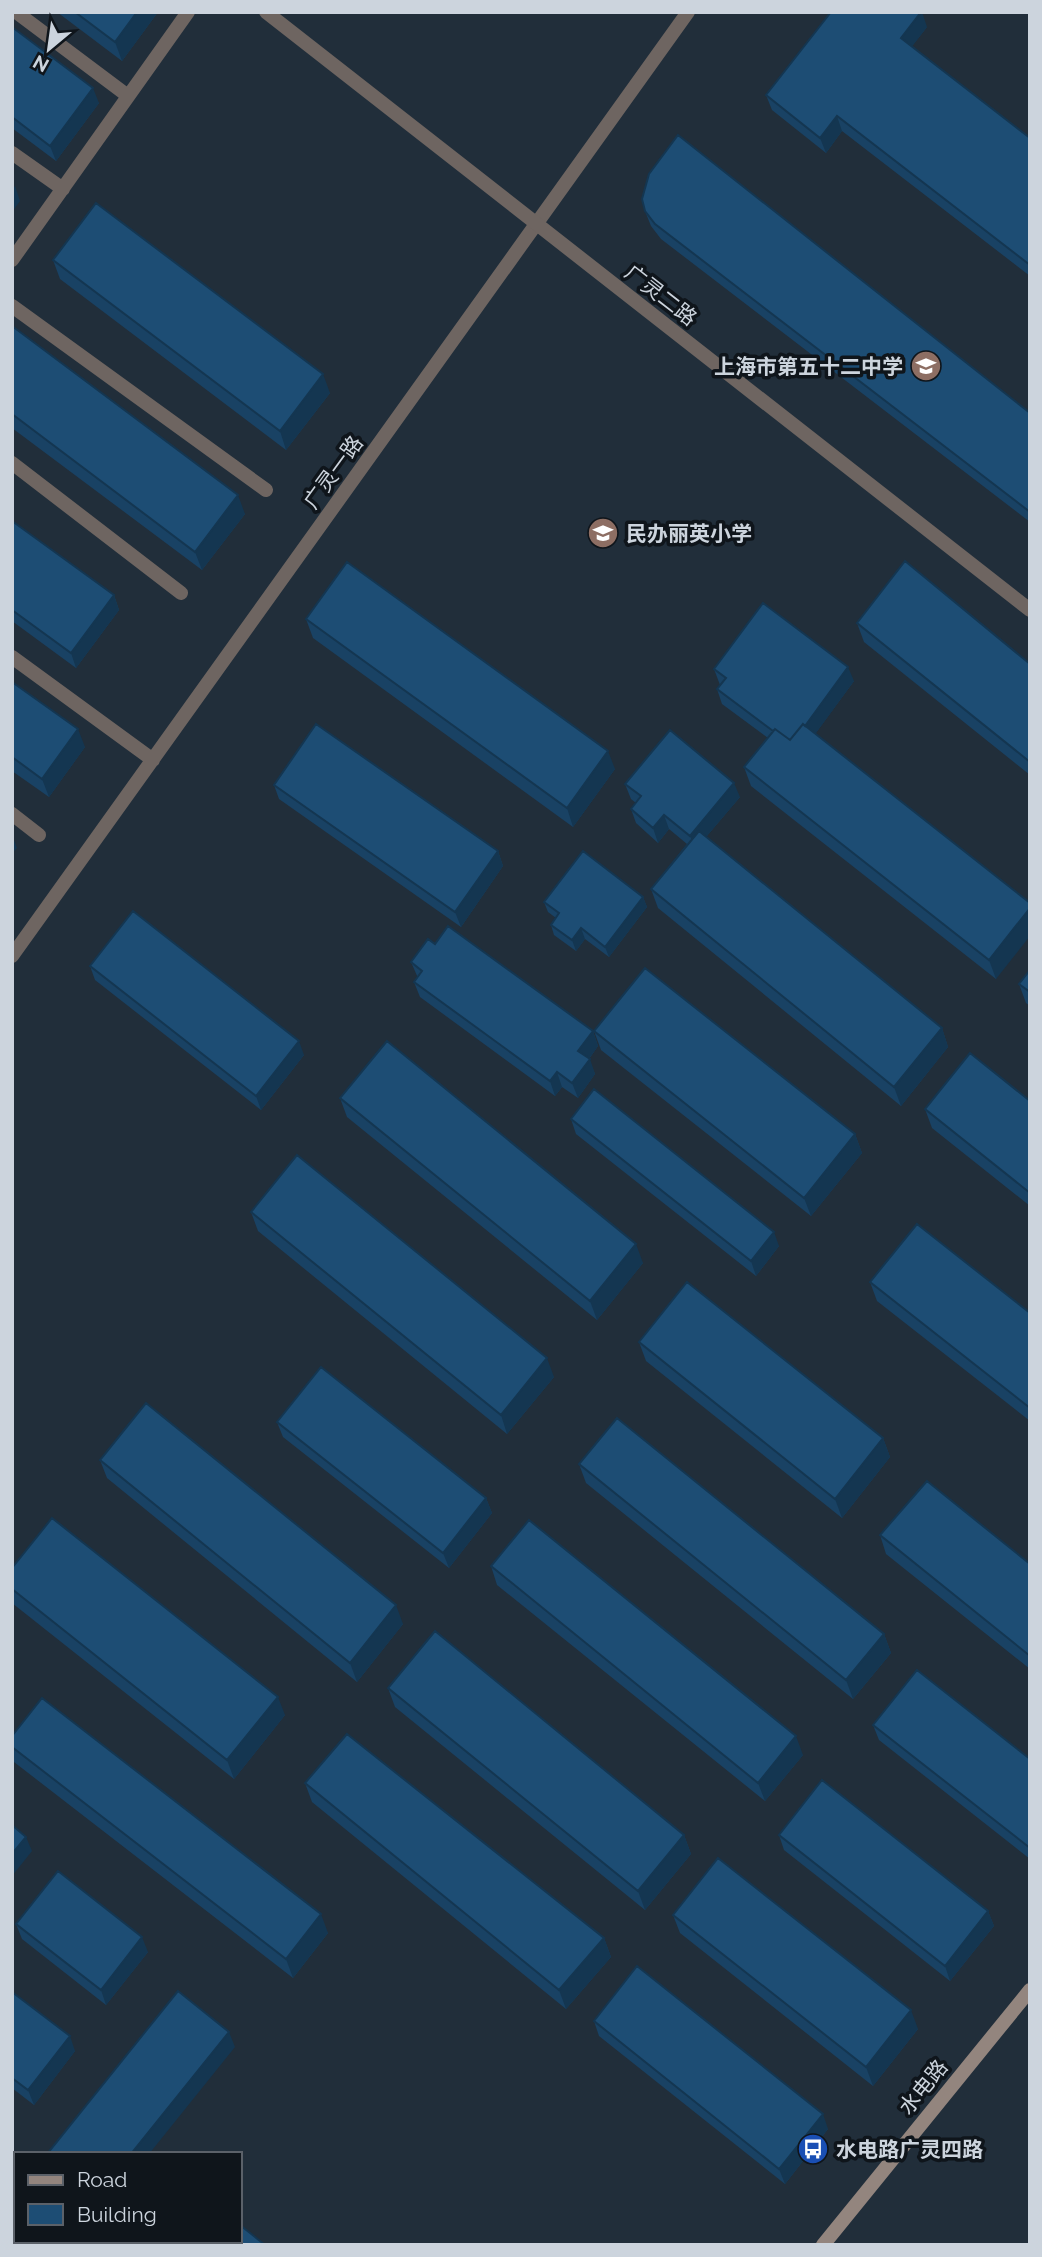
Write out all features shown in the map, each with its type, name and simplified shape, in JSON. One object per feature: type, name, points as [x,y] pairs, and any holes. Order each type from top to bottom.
[{"type":"main road","name":"水电路","points":[[823,2245],[1030,1990]]},
{"type":"street","points":[[16,12],[128,96]]},
{"type":"street","points":[[12,260],[188,12]]},
{"type":"street","name":"广灵二路","points":[[266,12],[1030,610]]},
{"type":"street","name":"广灵一路","points":[[12,956],[688,12]]},
{"type":"street","points":[[12,153],[63,189]]},
{"type":"street","points":[[12,306],[266,490]]},
{"type":"street","points":[[12,463],[181,593]]},
{"type":"street","points":[[12,657],[153,760]]},
{"type":"street","points":[[12,814],[40,835]]},
{"type":"building","points":[[75,12],[137,12],[115,42]]},
{"type":"building","points":[[831,12],[921,12],[901,38],[1030,138],[1030,265],[837,116],[820,138],[766,95]]},
{"type":"building","points":[[12,27],[93,88],[50,146],[12,117]]},
{"type":"building","points":[[678,135],[1030,413],[1030,512],[655,224],[645,211],[642,199],[649,174]]},
{"type":"building","points":[[96,203],[323,374],[280,431],[53,260]]},
{"type":"building","points":[[12,326],[238,495],[195,552],[12,414]]},
{"type":"building","points":[[12,521],[114,595],[71,653],[12,610]]},
{"type":"building","points":[[905,561],[1030,664],[1030,762],[857,623]]},
{"type":"building","points":[[347,562],[608,751],[567,808],[306,619]]},
{"type":"building","points":[[763,603],[848,667],[805,726],[803,724],[790,740],[775,729],[773,731],[717,689],[726,678],[714,669]]},
{"type":"building","points":[[12,682],[78,729],[42,779],[12,757]]},
{"type":"building","points":[[316,724],[498,851],[455,912],[274,785]]},
{"type":"building","points":[[803,724],[1030,903],[1030,908],[989,960],[744,767],[775,729],[790,740]]},
{"type":"building","points":[[670,730],[734,783],[690,836],[664,815],[653,828],[631,809],[641,796],[625,784]]},
{"type":"building","points":[[699,831],[942,1028],[894,1087],[651,889]]},
{"type":"building","points":[[583,851],[643,897],[605,947],[581,928],[572,940],[551,925],[559,913],[544,902]]},
{"type":"building","points":[[133,911],[299,1041],[256,1096],[90,966]]},
{"type":"building","points":[[448,926],[593,1031],[578,1051],[590,1059],[572,1083],[557,1072],[550,1081],[414,982],[422,971],[411,962],[428,939],[435,944]]},
{"type":"building","points":[[645,968],[855,1134],[804,1198],[594,1031]]},
{"type":"building","points":[[1030,970],[1030,992],[1019,984]]},
{"type":"building","points":[[387,1041],[636,1244],[590,1301],[340,1098]]},
{"type":"building","points":[[970,1053],[1030,1101],[1030,1193],[925,1109]]},
{"type":"building","points":[[594,1089],[774,1232],[751,1261],[571,1119]]},
{"type":"building","points":[[297,1155],[547,1358],[501,1415],[251,1212]]},
{"type":"building","points":[[917,1224],[1030,1313],[1030,1408],[870,1282]]},
{"type":"building","points":[[687,1282],[883,1438],[835,1499],[639,1342]]},
{"type":"building","points":[[321,1367],[486,1498],[443,1553],[277,1422]]},
{"type":"building","points":[[146,1403],[396,1605],[350,1663],[100,1460]]},
{"type":"building","points":[[617,1418],[884,1634],[846,1680],[579,1464]]},
{"type":"building","points":[[927,1481],[1030,1564],[1030,1656],[880,1535]]},
{"type":"building","points":[[52,1518],[278,1697],[227,1760],[12,1589],[12,1568]]},
{"type":"building","points":[[529,1520],[796,1736],[758,1783],[491,1566]]},
{"type":"building","points":[[435,1631],[684,1835],[638,1891],[388,1688]]},
{"type":"building","points":[[917,1670],[1030,1759],[1030,1848],[873,1725]]},
{"type":"building","points":[[42,1698],[321,1914],[286,1959],[12,1747],[12,1736]]},
{"type":"building","points":[[347,1734],[604,1938],[559,1990],[305,1783]]},
{"type":"building","points":[[822,1780],[988,1911],[945,1966],[779,1835]]},
{"type":"building","points":[[12,1825],[26,1837],[12,1854]]},
{"type":"building","points":[[718,1858],[911,2010],[866,2067],[673,1915]]},
{"type":"building","points":[[58,1871],[142,1937],[101,1990],[16,1924]]},
{"type":"building","points":[[637,1966],[823,2114],[779,2169],[594,2021]]},
{"type":"building","points":[[178,1991],[229,2032],[133,2152],[49,2152]]},
{"type":"building","points":[[12,1992],[70,2036],[28,2090],[12,2078]]},
{"type":"building","points":[[242,2227],[265,2245],[181,2245],[242,2243]]},
{"type":"place","name":"上海市第五十二中学","points":[[926,366]]},
{"type":"place","name":"民办丽英小学","points":[[603,533]]},
{"type":"place","name":"水电路广灵四路","points":[[813,2149]]}]
